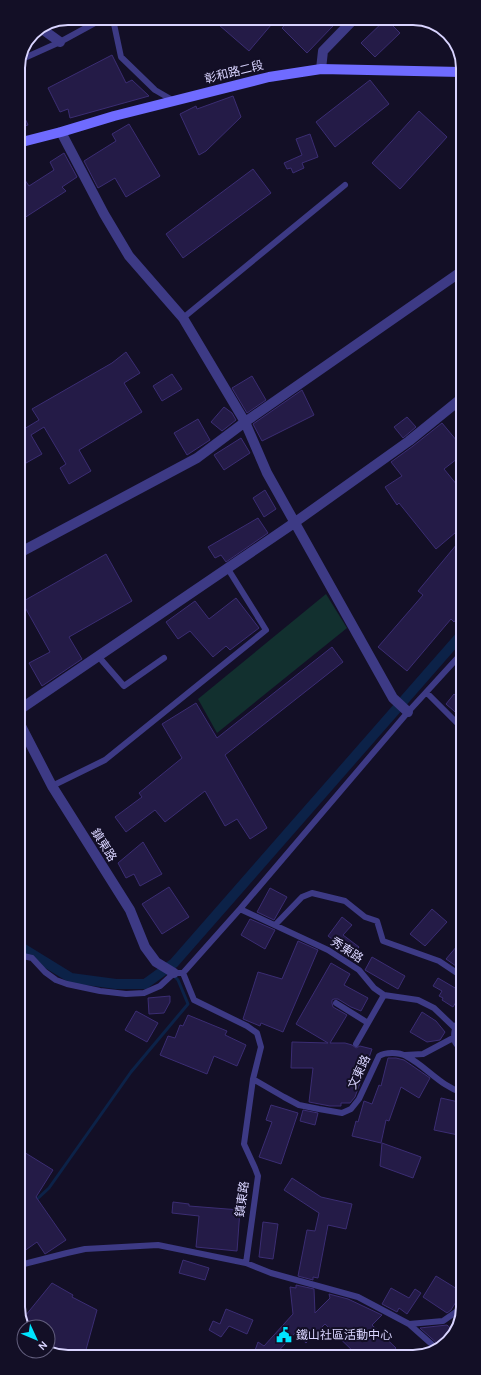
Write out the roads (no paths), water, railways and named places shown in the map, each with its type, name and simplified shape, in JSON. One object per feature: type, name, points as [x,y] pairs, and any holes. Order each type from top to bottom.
[{"type":"main road","name":"彰和路二段","points":[[25,141],[114,116],[269,77],[321,69],[456,72]]},
{"type":"street","points":[[321,69],[323,50],[348,25]]},
{"type":"street","points":[[45,31],[60,42]]},
{"type":"street","points":[[61,132],[104,214],[129,256],[183,318],[245,422],[267,473],[294,523],[393,698],[405,710]]},
{"type":"street","points":[[25,550],[197,458],[245,422],[456,275]]},
{"type":"street","points":[[25,706],[294,523],[409,441],[456,403]]},
{"type":"street","name":"鎮東路","points":[[25,734],[52,786],[130,910],[145,947],[156,962],[179,973]]},
{"type":"lane","points":[[27,57],[60,42],[91,25]]},
{"type":"lane","points":[[114,25],[121,57],[155,90],[174,101]]},
{"type":"lane","points":[[183,318],[345,185]]},
{"type":"lane","points":[[52,786],[105,760],[266,630],[228,569]]},
{"type":"lane","points":[[98,656],[124,686],[164,658]]},
{"type":"lane","points":[[25,956],[32,958],[45,972],[56,980],[100,991],[126,994],[144,993],[160,986],[179,973],[240,909],[405,710],[427,693],[456,660]]},
{"type":"lane","points":[[427,693],[456,722]]},
{"type":"lane","points":[[275,926],[302,897],[312,893],[345,900],[365,917],[377,921],[383,941],[439,961],[456,972]]},
{"type":"lane","name":"秀東路","points":[[240,909],[334,954],[359,970],[374,988],[384,995]]},
{"type":"lane","name":"鎮東路","points":[[179,973],[194,1000],[247,1026],[257,1033],[261,1046],[252,1079],[244,1144],[258,1176],[246,1262]]},
{"type":"lane","points":[[356,1044],[384,995],[418,1000],[434,1008],[455,1028],[453,1038],[456,1043]]},
{"type":"lane","points":[[336,1003],[368,1023]]},
{"type":"lane","points":[[405,1055],[424,1054],[453,1038]]},
{"type":"lane","name":"文東路","points":[[252,1079],[299,1104],[342,1113],[351,1109],[359,1100],[379,1056],[384,1053],[405,1055]]},
{"type":"lane","points":[[405,1055],[450,1088],[456,1090]]},
{"type":"lane","points":[[25,1264],[67,1252],[158,1245],[246,1262],[271,1273],[358,1297],[409,1324],[433,1345]]},
{"type":"lane","points":[[409,1324],[443,1321],[456,1312]]},
{"type":"waterway","points":[[25,950],[71,978],[116,984],[145,984],[174,963],[456,641]]},
{"type":"waterway","points":[[35,1201],[49,1188],[131,1072],[188,1004],[178,980],[174,976]]},
{"type":"place","name":"鐵山社區活動中心","points":[[284,1335]]}]
